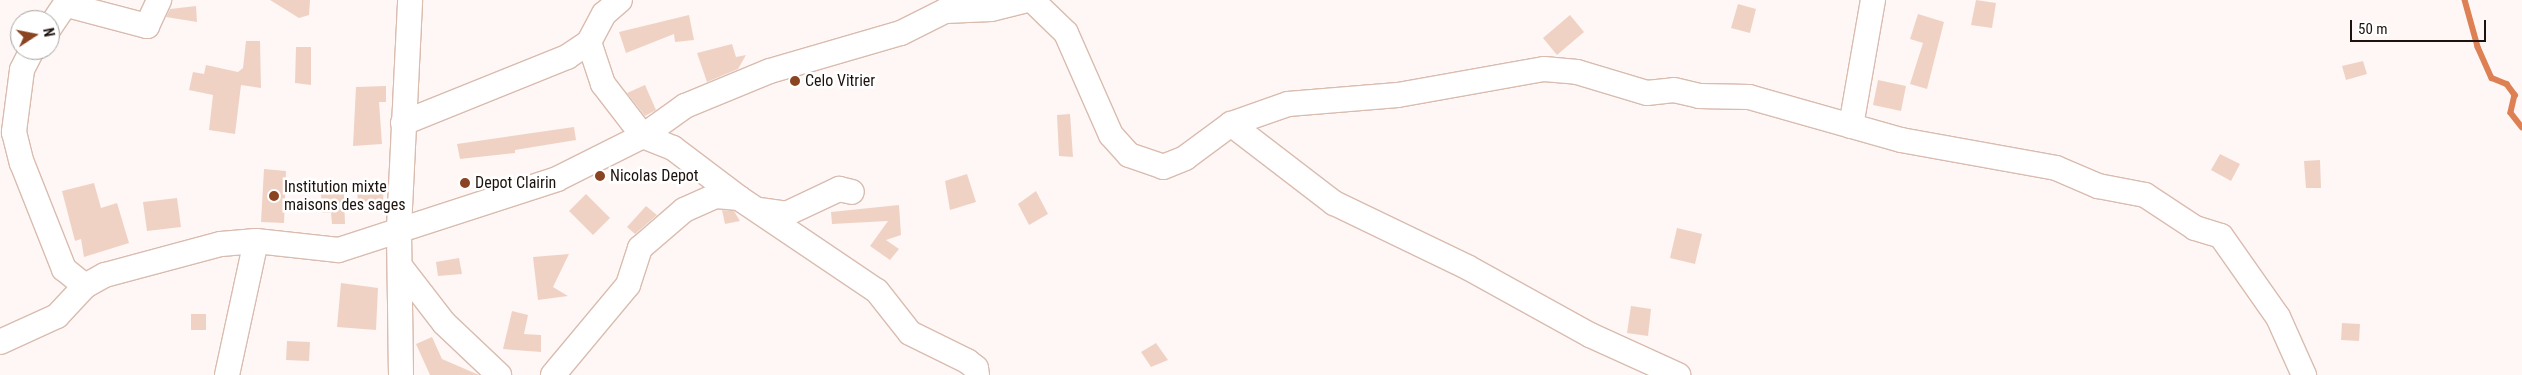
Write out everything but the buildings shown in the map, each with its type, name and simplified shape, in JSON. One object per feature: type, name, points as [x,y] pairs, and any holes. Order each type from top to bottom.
[{"type":"street","points":[[67,2],[147,26],[159,0]]},
{"type":"street","points":[[401,375],[399,228],[410,0]]},
{"type":"street","points":[[403,123],[567,57],[590,42],[604,14],[620,0]]},
{"type":"street","points":[[0,342],[57,316],[84,286],[105,275],[206,247],[256,241],[338,250],[399,228],[557,179],[643,136],[685,106],[770,71],[901,33],[945,11],[990,9],[1026,0]]},
{"type":"street","points":[[1032,0],[1066,33],[1097,109],[1110,135],[1129,155],[1163,167],[1185,158],[1231,124],[1288,104],[1398,94],[1544,69],[1577,72],[1647,93],[1674,90],[1700,96],[1748,98],[1901,140],[2056,168],[2098,186],[2145,195],[2168,207],[2195,228],[2221,236],[2278,317],[2304,375]]},
{"type":"street","points":[[1851,126],[1873,0]]},
{"type":"street","points":[[590,42],[602,84],[643,136],[673,148],[808,248],[878,291],[910,333],[967,361],[976,368],[977,375]]},
{"type":"street","points":[[27,60],[22,70],[14,132],[22,163],[64,269],[84,286]]},
{"type":"street","points":[[1231,124],[1334,203],[1467,267],[1590,335],[1678,375]]},
{"type":"street","points":[[553,375],[628,285],[640,248],[684,210],[716,196],[786,214],[840,189],[852,192]]},
{"type":"street","points":[[227,375],[256,241]]},
{"type":"street","points":[[400,266],[444,323],[499,375]]},
{"type":"waterway","points":[[2465,0],[2478,47],[2492,78],[2507,84],[2515,95],[2511,113],[2522,127]]},
{"type":"place","name":"Celo Vitrier","points":[[795,81]]},
{"type":"place","name":"Nicolas Depot","points":[[600,176]]},
{"type":"place","name":"Depot Clairin","points":[[465,183]]},
{"type":"place","name":"Institution mixte maisons des sages","points":[[274,196]]}]
